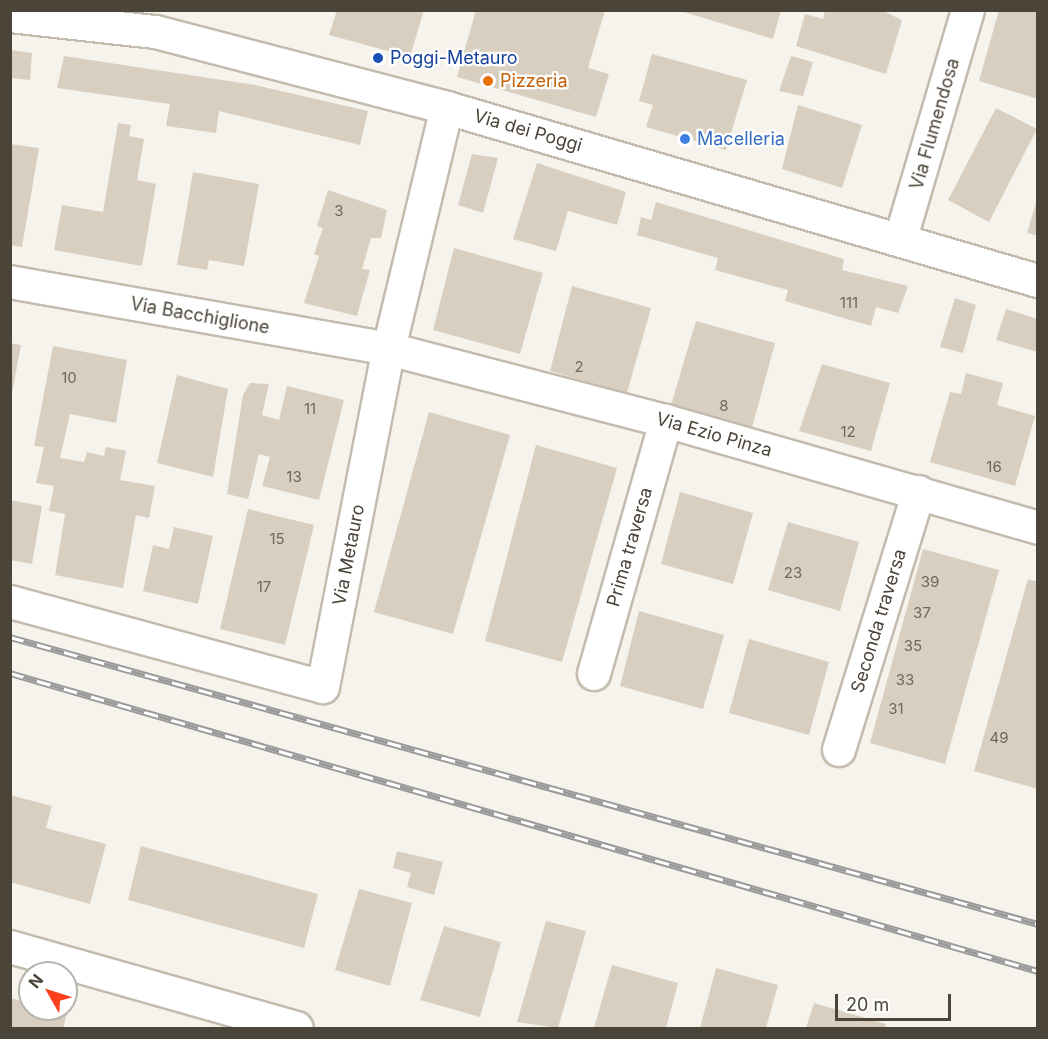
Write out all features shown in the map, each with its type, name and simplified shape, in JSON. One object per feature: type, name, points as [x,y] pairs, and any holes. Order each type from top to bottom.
[{"type":"street","name":"Via Flumendosa","points":[[901,238],[968,10]]},
{"type":"street","name":"Via dei Poggi","points":[[10,16],[156,32],[447,108],[901,238],[1038,281]]},
{"type":"street","name":"Via Metauro","points":[[10,602],[323,687],[389,349],[447,108]]},
{"type":"street","name":"Via Bacchiglione","points":[[10,282],[389,349]]},
{"type":"street","name":"Via Ezio Pinza","points":[[389,349],[666,421],[1038,528]]},
{"type":"street","name":"Prima traversa","points":[[594,674],[666,421]]},
{"type":"street","name":"Seconda traversa","points":[[838,750],[919,492]]},
{"type":"street","points":[[10,947],[297,1029]]},
{"type":"building","points":[[337,10],[424,10],[410,57],[329,35]]},
{"type":"building","points":[[476,10],[605,10],[588,68],[609,74],[596,117],[457,77]]},
{"type":"building","points":[[677,10],[781,10],[773,39]]},
{"type":"building","points":[[825,10],[881,10],[902,20],[886,74],[796,46],[805,14],[823,19]]},
{"type":"building","points":[[999,10],[1038,10],[1038,99],[979,81]]},
{"type":"building","points":[[10,50],[32,53],[30,80],[10,78]]},
{"type":"building","points":[[652,54],[747,80],[726,150],[646,127],[653,105],[639,101]]},
{"type":"building","points":[[64,56],[255,85],[368,111],[360,145],[219,111],[216,133],[166,126],[170,104],[57,88]]},
{"type":"building","points":[[791,56],[813,62],[803,96],[779,91]]},
{"type":"building","points":[[798,105],[862,125],[842,188],[782,169]]},
{"type":"building","points":[[996,108],[1037,129],[989,222],[948,200]]},
{"type":"building","points":[[118,123],[131,125],[129,136],[144,139],[137,180],[156,184],[142,266],[54,250],[62,205],[103,212]]},
{"type":"building","points":[[10,144],[39,148],[22,247],[10,245]]},
{"type":"building","points":[[472,154],[498,158],[483,213],[458,205]]},
{"type":"building","points":[[537,163],[626,192],[617,225],[568,211],[556,251],[513,239]]},
{"type":"building","points":[[193,172],[259,184],[244,266],[209,260],[207,270],[177,265]]},
{"type":"building","points":[[328,190],[387,210],[381,238],[371,238],[362,269],[370,270],[357,316],[304,303],[319,256],[314,254],[323,228],[317,226]]},
{"type":"building","points":[[1038,199],[1038,236],[1027,233]]},
{"type":"building","points":[[656,202],[844,259],[842,270],[908,286],[898,313],[876,307],[871,326],[785,301],[788,290],[715,270],[718,258],[637,235],[641,217],[651,220]]},
{"type":"building","points":[[454,248],[543,273],[520,354],[433,330]]},
{"type":"building","points":[[572,286],[651,308],[627,393],[550,371]]},
{"type":"building","points":[[955,298],[976,305],[963,353],[940,347]]},
{"type":"building","points":[[1006,309],[1038,319],[1038,352],[996,340]]},
{"type":"building","points":[[696,321],[775,343],[752,428],[671,405]]},
{"type":"building","points":[[10,343],[21,345],[12,393],[10,393]]},
{"type":"building","points":[[53,346],[127,360],[116,423],[70,414],[60,458],[84,462],[87,452],[104,456],[106,447],[126,451],[120,480],[155,486],[149,518],[136,515],[123,588],[55,575],[65,514],[49,511],[54,486],[36,483],[44,447],[34,446]]},
{"type":"building","points":[[822,364],[890,383],[871,451],[799,431]]},
{"type":"building","points":[[966,373],[1003,383],[997,405],[1035,416],[1015,486],[930,462],[950,392],[961,394]]},
{"type":"building","points":[[177,375],[228,389],[213,477],[157,463]]},
{"type":"building","points":[[250,383],[269,384],[262,415],[279,420],[287,386],[344,400],[319,500],[262,486],[270,457],[259,454],[248,499],[227,494],[243,395]]},
{"type":"building","points":[[429,412],[510,435],[453,634],[374,612]]},
{"type":"building","points":[[536,445],[617,468],[562,662],[485,641]]},
{"type":"building","points":[[680,492],[753,513],[733,584],[661,564]]},
{"type":"building","points":[[10,500],[42,506],[32,564],[10,560]]},
{"type":"building","points":[[248,509],[314,525],[285,645],[220,629]]},
{"type":"building","points":[[788,522],[859,542],[840,611],[768,590]]},
{"type":"building","points":[[174,527],[213,536],[198,604],[143,591],[153,545],[169,549]]},
{"type":"building","points":[[923,549],[999,570],[945,764],[870,743]]},
{"type":"building","points":[[1028,579],[1038,582],[1038,789],[974,771]]},
{"type":"building","points":[[639,611],[724,635],[703,709],[620,686]]},
{"type":"building","points":[[749,639],[829,662],[809,735],[729,713]]},
{"type":"building","points":[[10,795],[52,806],[46,828],[106,844],[90,904],[10,882]]},
{"type":"building","points":[[141,846],[318,894],[304,948],[128,900]]},
{"type":"building","points":[[397,851],[443,862],[434,895],[407,887],[411,873],[393,868]]},
{"type":"building","points":[[359,889],[412,903],[390,986],[335,970]]},
{"type":"building","points":[[546,921],[586,931],[558,1028],[517,1022]]},
{"type":"building","points":[[444,926],[501,942],[480,1017],[420,1000]]},
{"type":"building","points":[[612,965],[678,983],[666,1028],[594,1028]]},
{"type":"building","points":[[716,968],[778,985],[766,1028],[700,1028]]},
{"type":"building","points":[[10,998],[18,1000],[18,1021],[65,1021],[63,1028],[10,1028]]},
{"type":"building","points":[[814,1003],[886,1024],[885,1028],[806,1028]]},
{"type":"railway","points":[[10,637],[1038,924]]},
{"type":"railway","points":[[10,673],[1038,971]]},
{"type":"place","name":"Poggi-Metauro","points":[[378,58]]},
{"type":"place","name":"Pizzeria","points":[[488,81]]},
{"type":"place","name":"Macelleria","points":[[685,139]]}]
